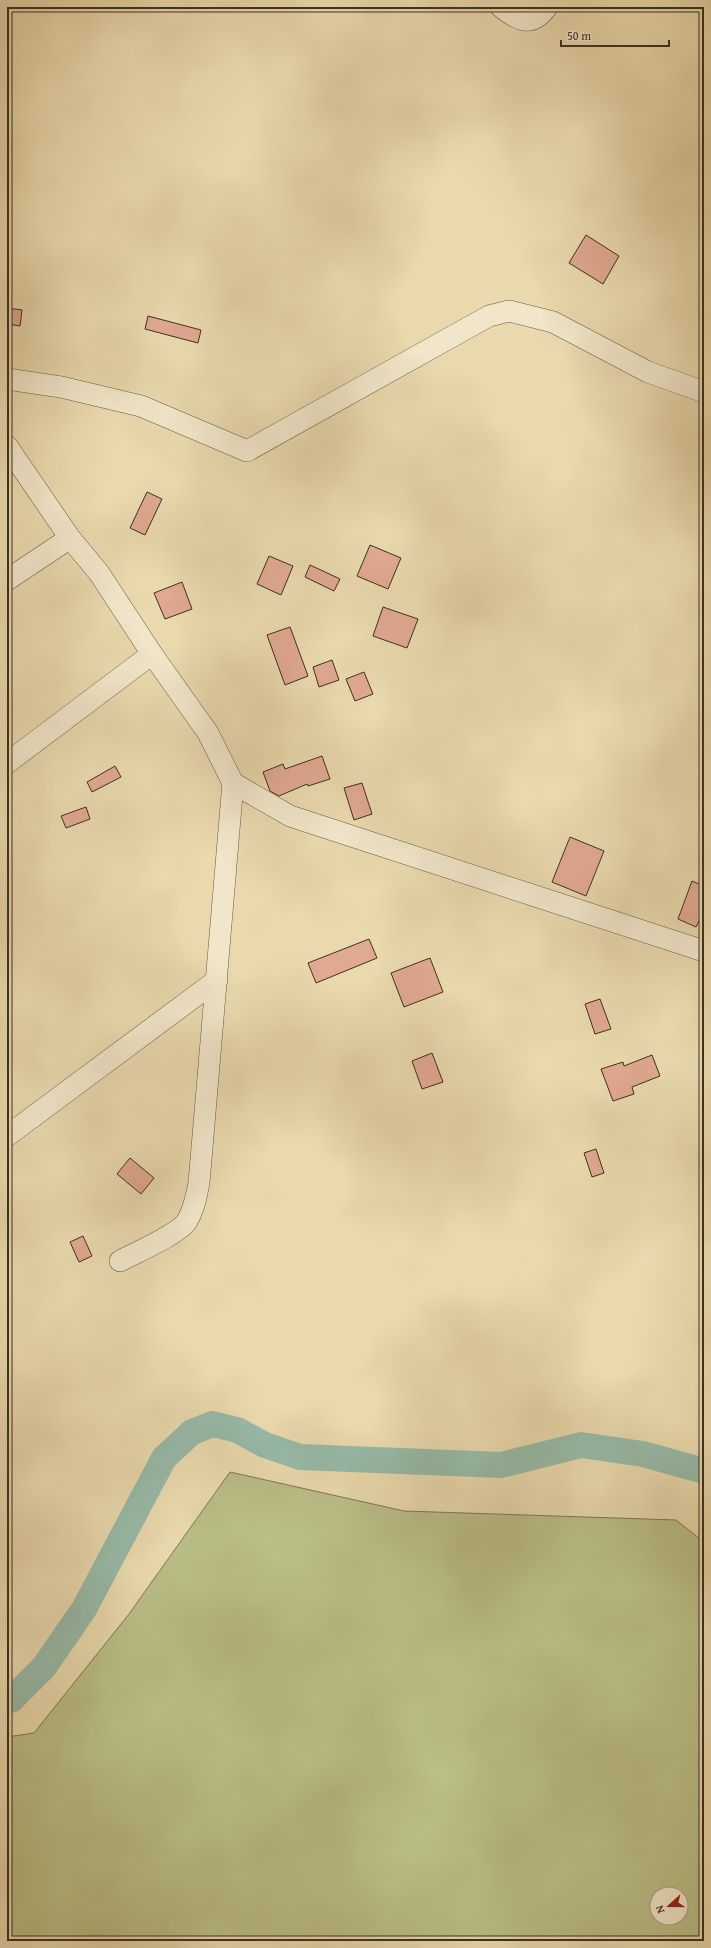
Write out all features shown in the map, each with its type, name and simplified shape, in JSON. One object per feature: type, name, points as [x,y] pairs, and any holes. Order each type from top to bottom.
[{"type":"street","points":[[501,7],[522,21],[532,20],[542,14],[547,7]]},
{"type":"street","points":[[7,379],[61,388],[141,406],[247,451],[489,316],[509,311],[553,322],[648,372],[704,392]]},
{"type":"street","points":[[7,446],[70,538],[99,573],[152,654],[208,733],[233,783],[199,1184],[194,1208],[186,1223],[175,1231],[120,1261]]},
{"type":"street","points":[[7,580],[70,538]]},
{"type":"street","points":[[7,763],[152,654]]},
{"type":"street","points":[[233,783],[290,816],[704,951]]},
{"type":"street","points":[[7,1136],[217,980]]},
{"type":"green space","points":[[230,1472],[404,1511],[676,1520],[704,1542],[704,1941],[7,1941],[7,1737],[34,1733],[129,1614]]},
{"type":"building","points":[[586,235],[619,256],[603,284],[569,263]]},
{"type":"building","points":[[7,308],[22,310],[20,326],[7,324]]},
{"type":"building","points":[[148,316],[201,330],[198,343],[145,329]]},
{"type":"building","points":[[147,492],[162,499],[145,535],[130,528]]},
{"type":"building","points":[[370,545],[401,558],[388,589],[357,576]]},
{"type":"building","points":[[269,556],[293,566],[281,595],[257,584]]},
{"type":"building","points":[[310,565],[340,579],[334,591],[305,577]]},
{"type":"building","points":[[182,582],[192,609],[165,619],[154,593]]},
{"type":"building","points":[[383,607],[418,619],[407,648],[373,636]]},
{"type":"building","points":[[290,627],[308,676],[285,685],[267,635]]},
{"type":"building","points":[[332,660],[339,680],[319,687],[313,667]]},
{"type":"building","points":[[364,672],[373,694],[355,701],[346,679]]},
{"type":"building","points":[[322,756],[330,779],[308,786],[307,784],[279,796],[270,791],[263,772],[283,764],[285,769]]},
{"type":"building","points":[[115,766],[121,777],[92,792],[87,782]]},
{"type":"building","points":[[362,783],[372,814],[354,820],[344,788]]},
{"type":"building","points":[[86,807],[90,819],[66,828],[61,816]]},
{"type":"building","points":[[570,837],[604,851],[586,896],[552,882]]},
{"type":"building","points":[[692,881],[704,886],[704,911],[696,927],[678,919]]},
{"type":"building","points":[[369,939],[377,958],[316,983],[308,963]]},
{"type":"building","points":[[430,958],[443,992],[404,1007],[391,973]]},
{"type":"building","points":[[600,999],[611,1029],[595,1034],[585,1004]]},
{"type":"building","points":[[432,1053],[443,1082],[422,1089],[412,1061]]},
{"type":"building","points":[[652,1055],[660,1076],[632,1087],[634,1094],[613,1101],[601,1069],[623,1062],[624,1066]]},
{"type":"building","points":[[596,1149],[604,1173],[592,1177],[584,1153]]},
{"type":"building","points":[[130,1158],[154,1178],[141,1194],[117,1174]]},
{"type":"building","points":[[83,1236],[92,1256],[79,1262],[70,1242]]},
{"type":"waterway","points":[[7,1701],[11,1700],[44,1667],[84,1609],[164,1458],[192,1432],[213,1424],[237,1430],[265,1445],[300,1457],[501,1465],[581,1445],[643,1454],[704,1471]]}]
